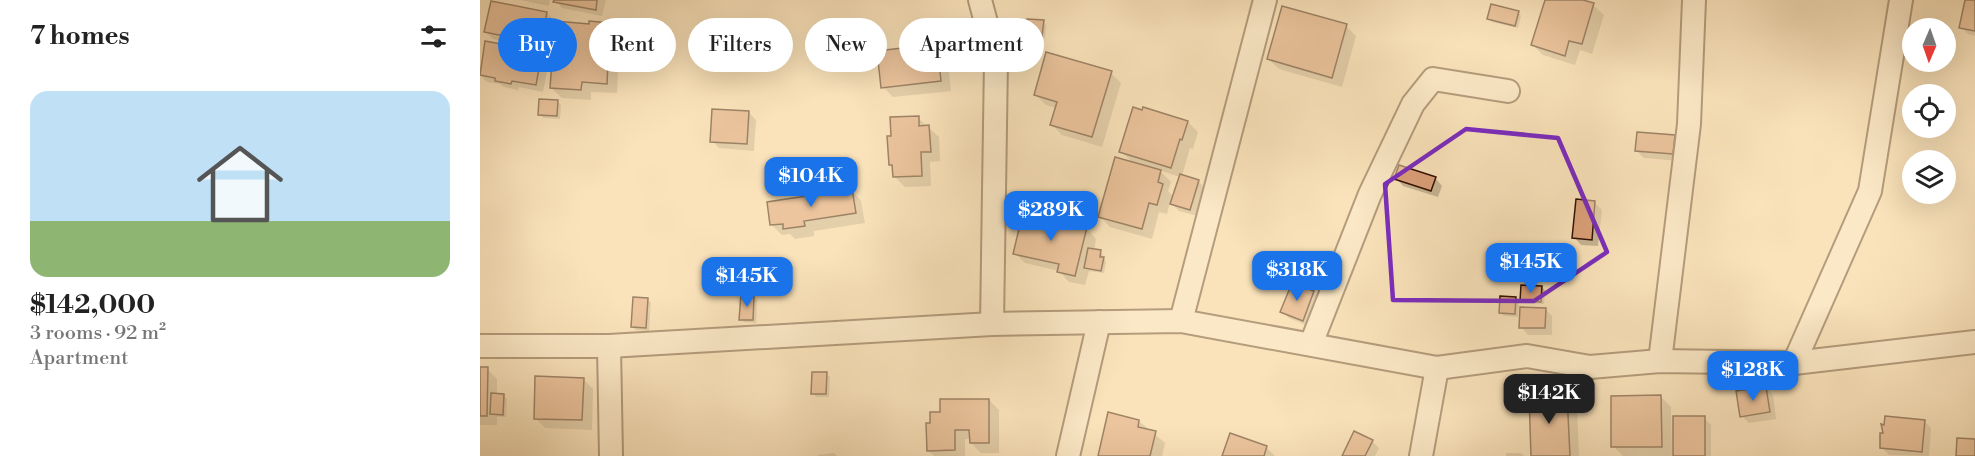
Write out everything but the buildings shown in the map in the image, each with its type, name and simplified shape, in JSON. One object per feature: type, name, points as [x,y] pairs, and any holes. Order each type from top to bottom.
[{"type":"street","points":[[980,0],[996,60],[992,324]]},
{"type":"street","points":[[1181,321],[1265,0]]},
{"type":"street","points":[[1660,361],[1689,124],[1694,0]]},
{"type":"street","points":[[1794,363],[1870,191],[1901,0]]},
{"type":"street","points":[[1311,344],[1370,194],[1413,104],[1432,79],[1508,91]]},
{"type":"street","points":[[480,346],[609,346],[992,324],[1181,321],[1437,368],[1527,356],[1590,367],[1660,361],[1794,363],[1975,342]]},
{"type":"street","points":[[1068,456],[1099,322]]},
{"type":"street","points":[[609,346],[611,456]]},
{"type":"street","points":[[1421,456],[1437,368]]},
{"type":"highlighted area","points":[[1466,129],[1558,138],[1607,252],[1534,301],[1393,300],[1385,184]]}]
